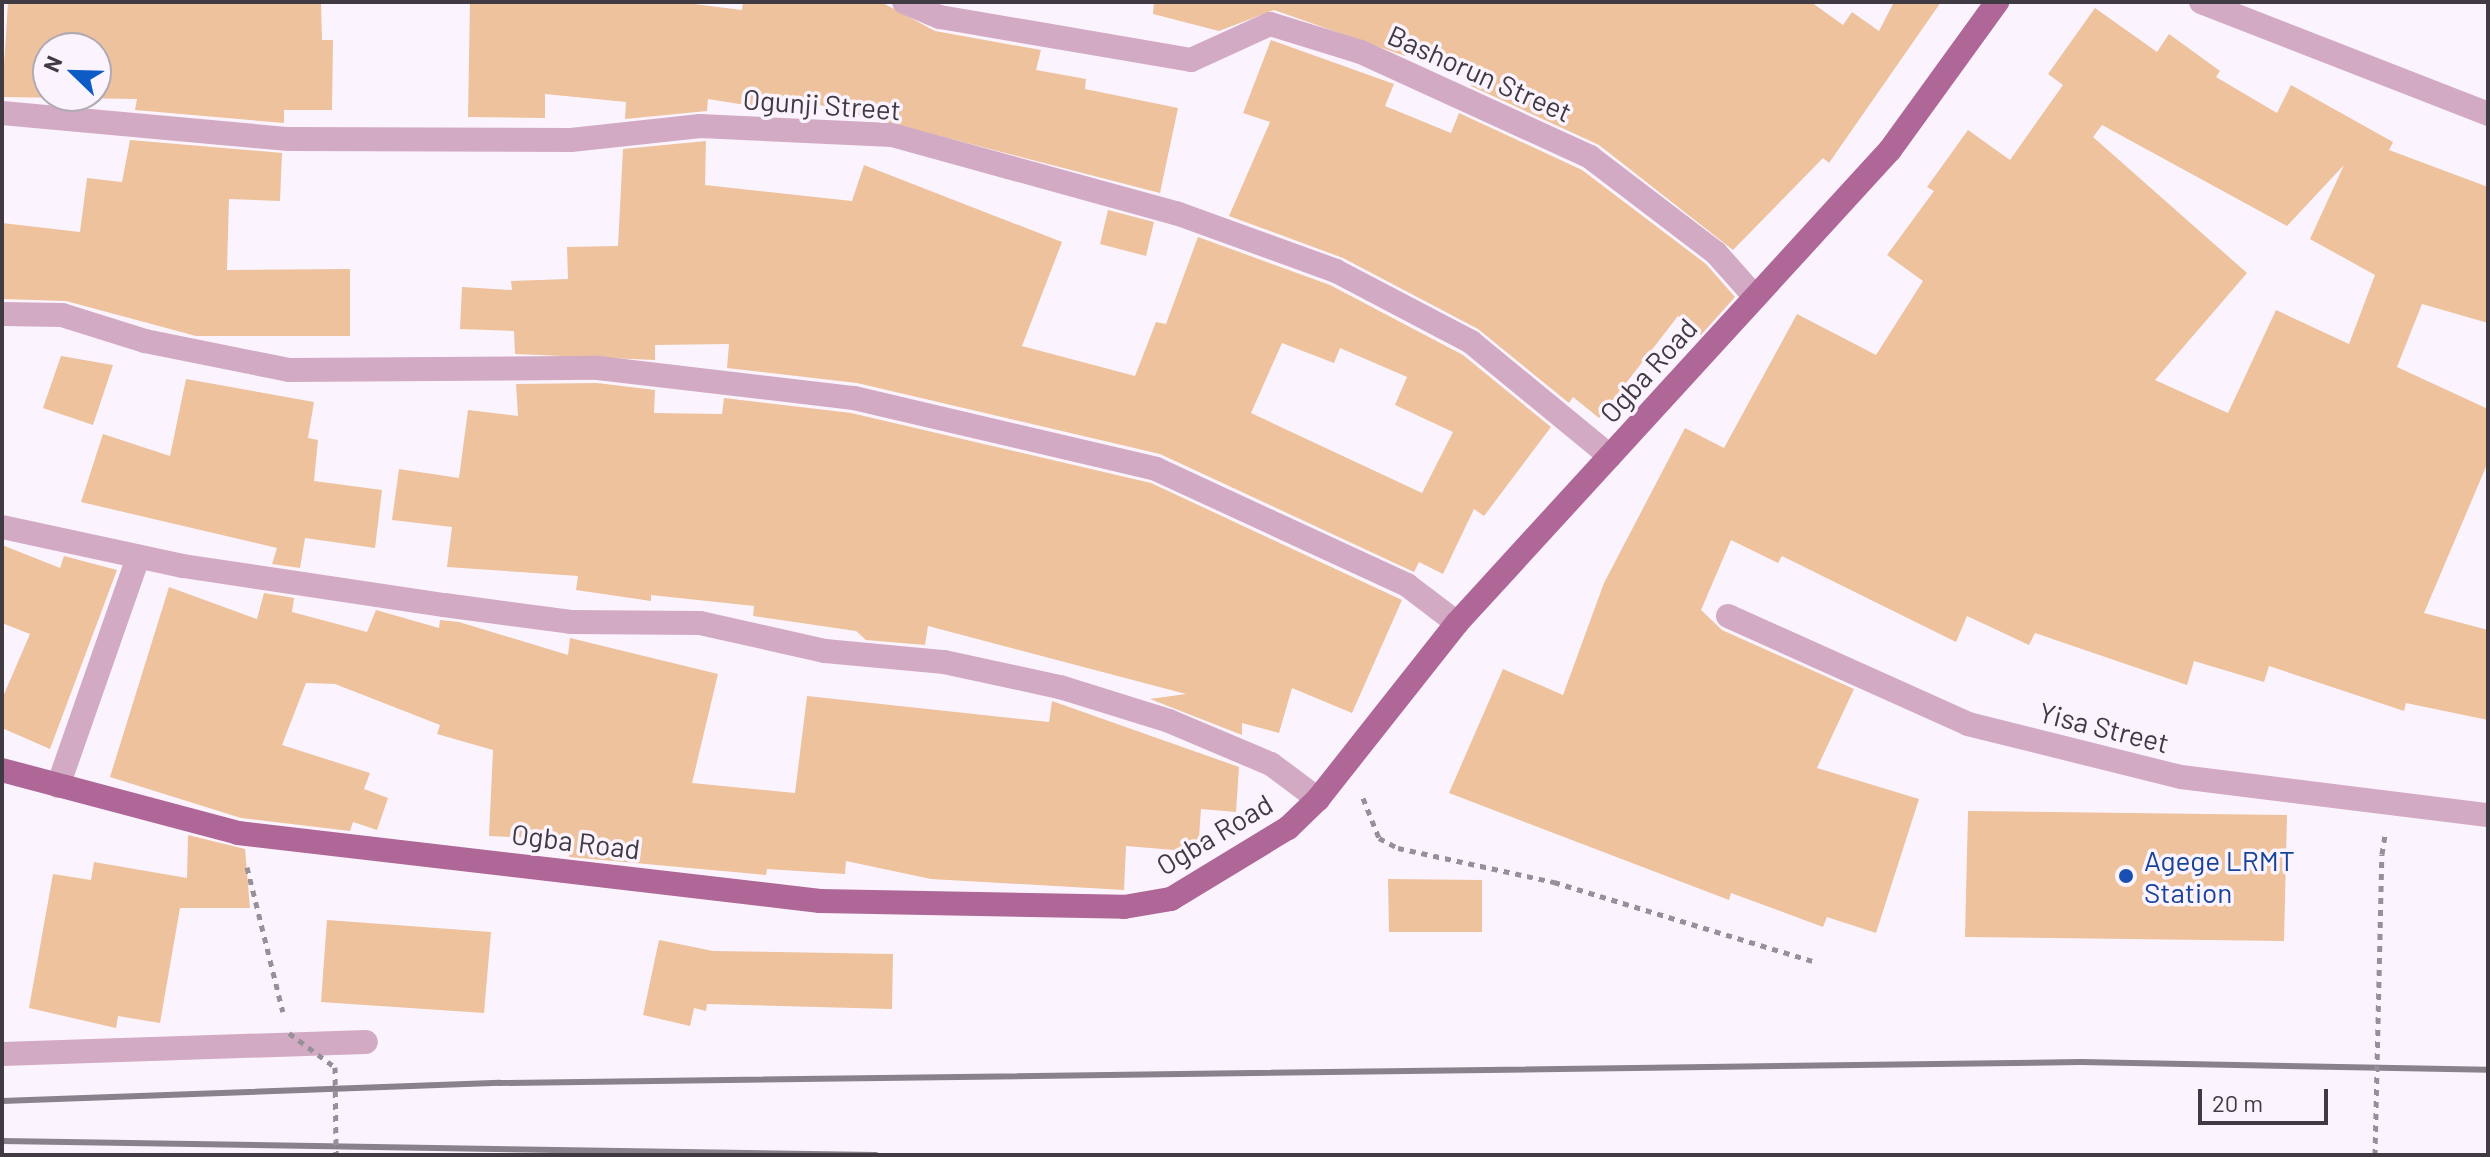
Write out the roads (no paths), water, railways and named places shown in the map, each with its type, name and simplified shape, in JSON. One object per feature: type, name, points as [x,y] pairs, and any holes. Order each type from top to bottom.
[{"type":"main road","name":"Ogba Road","points":[[2,770],[238,833],[820,901],[1124,907],[1171,899],[1288,828],[1318,799],[1457,623],[1890,150],[1997,2]]},
{"type":"street","name":"Bashorun Street","points":[[904,2],[940,17],[1191,60],[1270,24],[1361,52],[1590,157],[1716,253],[1755,297]]},
{"type":"street","points":[[2201,2],[2488,114]]},
{"type":"street","name":"Ogunji Street","points":[[2,113],[289,139],[571,140],[700,126],[892,135],[1176,213],[1336,271],[1471,342],[1610,456]]},
{"type":"street","points":[[2,314],[62,315],[145,341],[289,370],[598,368],[854,398],[1156,469],[1407,585],[1457,623]]},
{"type":"street","points":[[2,527],[138,557],[557,620],[700,623],[825,651],[944,662],[1060,687],[1169,721],[1271,764],[1318,799]]},
{"type":"street","points":[[58,786],[138,557]]},
{"type":"street","name":"Yisa Street","points":[[1728,616],[1968,724],[2181,777],[2488,815]]},
{"type":"street","points":[[2,1054],[366,1042]]},
{"type":"railway","points":[[2,1101],[500,1083],[2081,1062],[2488,1070]]},
{"type":"railway","points":[[2,1141],[876,1155]]},
{"type":"place","name":"Agege LRMT Station","points":[[2126,876]]}]
